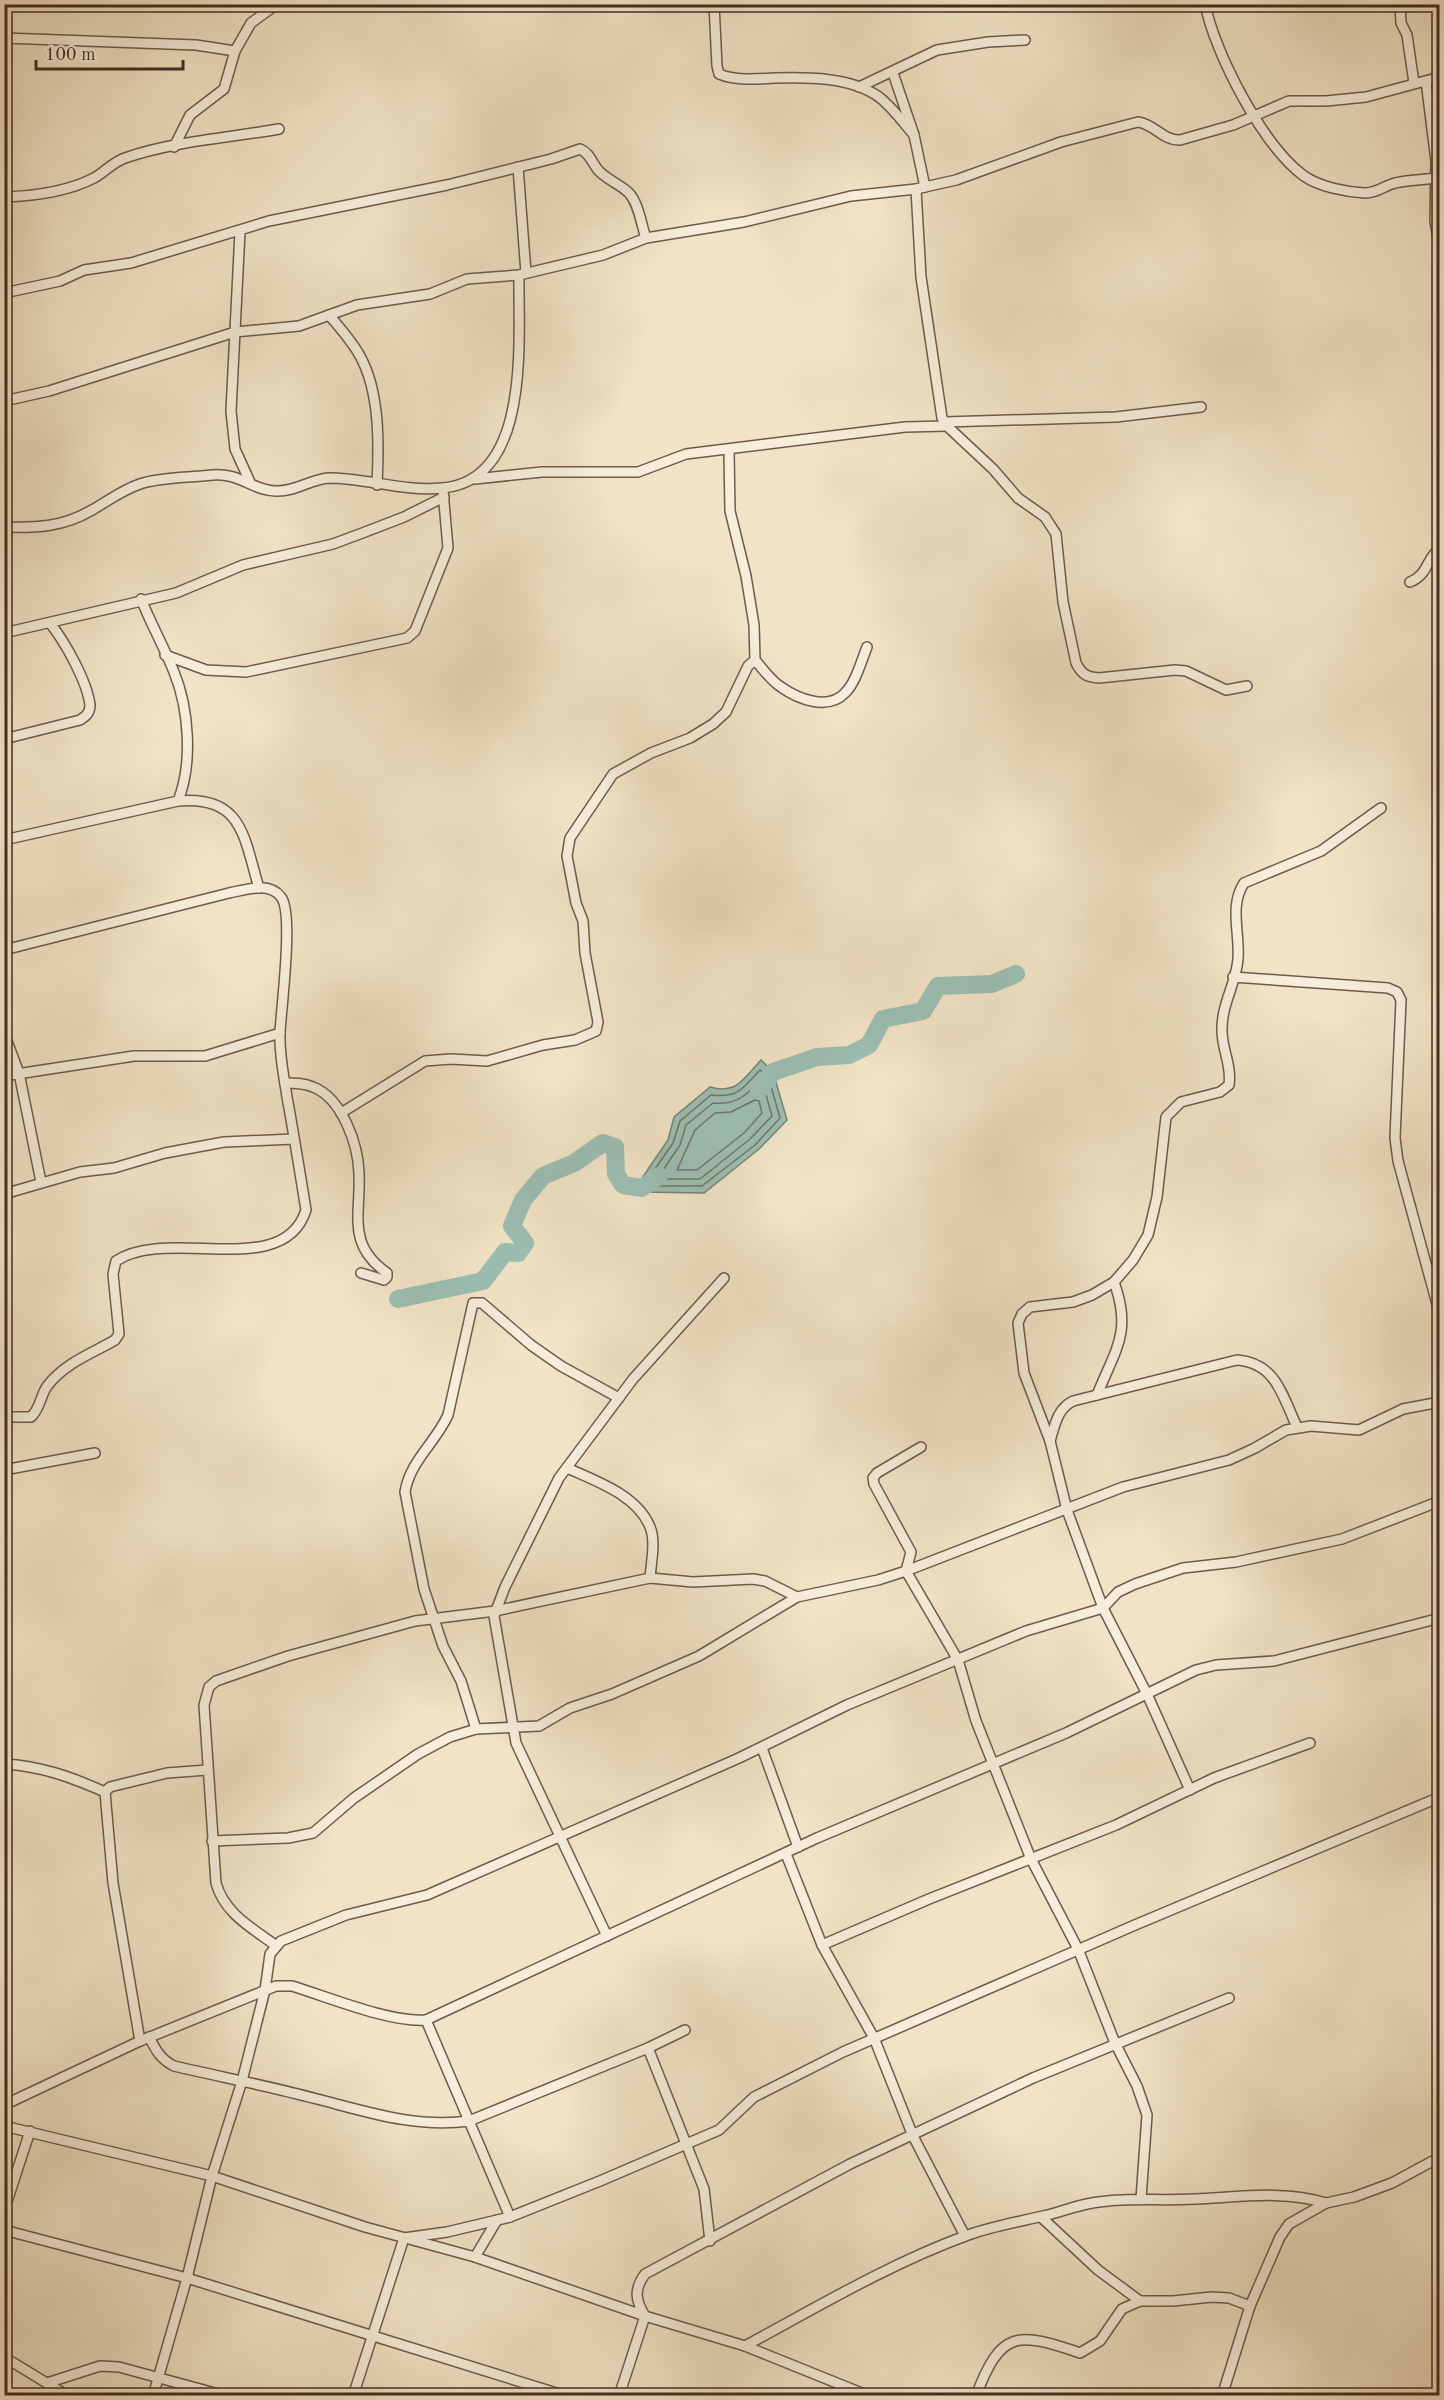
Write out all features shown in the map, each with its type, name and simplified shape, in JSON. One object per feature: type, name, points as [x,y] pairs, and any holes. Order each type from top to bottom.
[{"type":"street","points":[[174,147],[190,115],[224,89],[235,51],[251,23],[277,4]]},
{"type":"street","points":[[714,4],[719,74],[761,79],[803,77],[859,87],[880,99],[914,135]]},
{"type":"street","points":[[1205,4],[1218,48],[1254,116],[1277,149],[1309,179],[1341,190],[1367,193],[1396,183],[1436,178]]},
{"type":"street","points":[[1400,4],[1401,23],[1407,35],[1414,83]]},
{"type":"street","points":[[4,38],[196,45],[235,51]]},
{"type":"street","points":[[859,87],[893,73],[937,50],[988,42],[1025,40]]},
{"type":"street","points":[[893,73],[914,135],[920,188],[921,277],[939,407],[946,424],[993,469],[1017,498],[1046,517],[1052,525],[1056,534],[1063,602],[1076,663],[1081,672],[1088,677],[1100,678],[1186,671],[1226,690],[1247,686]]},
{"type":"street","points":[[4,401],[49,391],[235,332],[298,326],[357,305],[430,294],[467,279],[523,274],[603,255],[646,238],[744,222],[851,196],[920,188],[972,175],[1061,142],[1126,125],[1145,123],[1176,141],[1233,125],[1289,101],[1326,101],[1366,97],[1440,77]]},
{"type":"street","points":[[1426,81],[1436,178],[1435,221],[1440,250]]},
{"type":"street","points":[[4,197],[44,194],[66,188],[95,177],[126,158],[174,147],[279,129]]},
{"type":"street","points":[[4,293],[60,281],[84,270],[131,263],[270,220],[371,202],[584,150],[597,169],[629,193],[634,201],[646,238]]},
{"type":"street","points":[[475,479],[503,445],[511,421],[523,274],[518,167]]},
{"type":"street","points":[[240,231],[232,434],[235,449],[250,482]]},
{"type":"street","points":[[329,315],[360,357],[371,382],[376,426],[377,485]]},
{"type":"street","points":[[4,633],[141,599],[176,593],[243,565],[333,544],[404,518],[443,493],[475,479],[542,472],[638,472],[686,454],[729,451],[777,442],[905,427],[1116,417],[1201,407]]},
{"type":"street","points":[[729,451],[730,511],[746,576],[754,625],[755,660],[780,687],[805,700],[829,703],[845,694],[857,673],[867,647]]},
{"type":"street","points":[[4,527],[53,526],[74,520],[128,489],[157,481],[223,474],[264,489],[280,492],[327,478],[443,493]]},
{"type":"street","points":[[165,655],[206,670],[246,672],[407,638],[415,631],[448,548],[443,493]]},
{"type":"street","points":[[1410,582],[1424,574],[1432,554],[1440,548]]},
{"type":"street","points":[[141,599],[175,673],[185,712],[186,771],[178,801]]},
{"type":"street","points":[[4,739],[80,720],[88,714],[90,705],[76,664],[60,635],[50,623]]},
{"type":"street","points":[[341,1113],[425,1061],[452,1059],[487,1061],[543,1045],[575,1040],[596,1030],[598,1022],[585,952],[583,921],[576,903],[567,856],[570,838],[613,774],[651,753],[690,738],[713,724],[726,712],[747,666],[755,660]]},
{"type":"street","points":[[4,840],[178,801],[206,801],[226,809],[240,825],[259,888]]},
{"type":"street","points":[[1190,1790],[1147,1694],[1103,1608],[1067,1510],[1050,1441],[1024,1373],[1018,1323],[1022,1314],[1030,1307],[1073,1302],[1114,1282],[1133,1260],[1148,1235],[1157,1197],[1166,1117],[1181,1102],[1220,1092],[1229,1085],[1231,1072],[1222,1034],[1222,1014],[1238,962],[1237,894],[1244,883],[1321,851],[1381,808]]},
{"type":"street","points":[[4,950],[64,933],[259,888],[272,890],[285,902],[286,957],[280,1033],[285,1083],[306,1210],[301,1226],[286,1238],[257,1249],[146,1248],[125,1255],[116,1261],[113,1274],[119,1334],[115,1340],[57,1374],[46,1388],[37,1412],[31,1418],[11,1417]]},
{"type":"street","points":[[1233,977],[1388,988],[1397,992],[1401,1000],[1396,1150],[1438,1299],[1440,1315]]},
{"type":"street","points":[[4,1033],[19,1073],[41,1182]]},
{"type":"street","points":[[4,1076],[134,1056],[205,1056],[280,1033]]},
{"type":"street","points":[[285,1083],[315,1087],[341,1113],[351,1136],[357,1161],[358,1232],[368,1255],[387,1273],[387,1277],[384,1280],[361,1273]]},
{"type":"street","points":[[4,1194],[41,1182],[224,1142],[294,1139]]},
{"type":"street","points":[[607,1936],[525,1763],[512,1728],[493,1626],[495,1611],[527,1541],[567,1468],[633,1379],[724,1278]]},
{"type":"street","points":[[1097,1395],[1124,1326],[1122,1306],[1114,1282]]},
{"type":"street","points":[[476,1729],[461,1681],[443,1646],[416,1554],[405,1491],[408,1476],[442,1428],[448,1415],[473,1303],[483,1303],[546,1355],[618,1398]]},
{"type":"street","points":[[1050,1441],[1064,1406],[1097,1395],[1237,1360],[1255,1362],[1267,1371],[1278,1385],[1297,1427]]},
{"type":"street","points":[[212,1841],[288,1838],[313,1833],[354,1798],[418,1754],[450,1737],[476,1729],[539,1726],[549,1722],[570,1708],[612,1694],[699,1656],[797,1597],[878,1580],[906,1571],[1123,1487],[1229,1460],[1255,1448],[1274,1435],[1297,1427],[1359,1430],[1403,1409],[1440,1402]]},
{"type":"street","points":[[921,1447],[873,1478],[911,1551],[906,1571],[958,1660],[965,1691],[1031,1859],[1078,1949],[1115,2043],[1137,2086],[1147,2115],[1141,2199]]},
{"type":"street","points":[[4,1470],[95,1453]]},
{"type":"street","points":[[567,1468],[615,1490],[642,1513],[650,1527],[653,1539],[650,1578]]},
{"type":"street","points":[[153,2396],[187,2278],[212,2176],[242,2081],[265,1990],[270,1954],[276,1945],[346,1915],[427,1895],[762,1748],[847,1705],[1026,1630],[1103,1608],[1118,1592],[1184,1568],[1236,1562],[1342,1539],[1440,1501]]},
{"type":"street","points":[[276,1945],[230,1911],[219,1896],[212,1841],[204,1705],[209,1687],[216,1681],[345,1639],[415,1621],[495,1611],[650,1578],[693,1581],[753,1579],[765,1581],[797,1597]]},
{"type":"street","points":[[4,2105],[145,2039],[276,1986],[292,1986],[393,2018],[411,2021],[426,2020],[798,1847],[1066,1732],[1196,1670],[1216,1665],[1274,1660],[1440,1618]]},
{"type":"street","points":[[822,1945],[1116,1825],[1214,1778],[1310,1743]]},
{"type":"street","points":[[762,1748],[798,1847]]},
{"type":"street","points":[[4,1764],[33,1766],[70,1777],[105,1792]]},
{"type":"street","points":[[105,1792],[110,1787],[167,1773],[207,1770]]},
{"type":"street","points":[[105,1792],[113,1883],[145,2039],[165,2062],[174,2066],[374,2115],[419,2122],[469,2121],[648,2048],[685,2030]]},
{"type":"street","points":[[404,2238],[447,2232],[510,2217],[719,2130],[754,2097],[874,2038],[1078,1949],[1440,1797]]},
{"type":"street","points":[[786,1854],[822,1945],[874,2038],[913,2136],[965,2236]]},
{"type":"street","points":[[620,2396],[645,2316],[636,2295],[638,2284],[645,2274],[850,2164],[1033,2078],[1229,1998]]},
{"type":"street","points":[[426,2020],[510,2217]]},
{"type":"street","points":[[648,2048],[704,2189],[710,2241]]},
{"type":"street","points":[[4,2126],[30,2130],[212,2176],[404,2238],[475,2257],[645,2316],[745,2346],[868,2396]]},
{"type":"street","points":[[4,2211],[30,2130]]},
{"type":"street","points":[[1222,2396],[1250,2306],[1280,2237],[1289,2224],[1326,2203],[1372,2192],[1440,2157]]},
{"type":"street","points":[[745,2346],[877,2276],[965,2236],[1021,2219],[1041,2217],[1088,2204],[1141,2199],[1182,2200],[1275,2195],[1306,2197],[1326,2203]]},
{"type":"street","points":[[1041,2217],[1075,2250],[1140,2301]]},
{"type":"street","points":[[475,2257],[497,2220]]},
{"type":"street","points":[[4,2230],[187,2278],[566,2396]]},
{"type":"street","points":[[353,2396],[404,2238]]},
{"type":"street","points":[[976,2396],[989,2363],[998,2350],[1009,2343],[1038,2338],[1080,2352],[1100,2341],[1122,2309],[1140,2301],[1212,2297],[1229,2298],[1250,2306]]},
{"type":"street","points":[[4,2357],[68,2396]]},
{"type":"street","points":[[47,2383],[100,2366],[119,2367],[226,2396]]},
{"type":"water","points":[[761,1060],[773,1072],[787,1120],[759,1149],[704,1193],[639,1192],[638,1184],[668,1140],[674,1117],[710,1087],[727,1089],[734,1087],[745,1079]]},
{"type":"waterway","points":[[759,1090],[773,1072],[817,1057],[849,1055],[869,1045],[883,1019],[923,1011],[938,986],[992,984],[1016,974]]},
{"type":"waterway","points":[[398,1299],[483,1281],[505,1252],[518,1253],[525,1243],[512,1226],[523,1200],[543,1176],[574,1163],[603,1143],[615,1147],[616,1174],[623,1185],[642,1188],[659,1176]]}]
